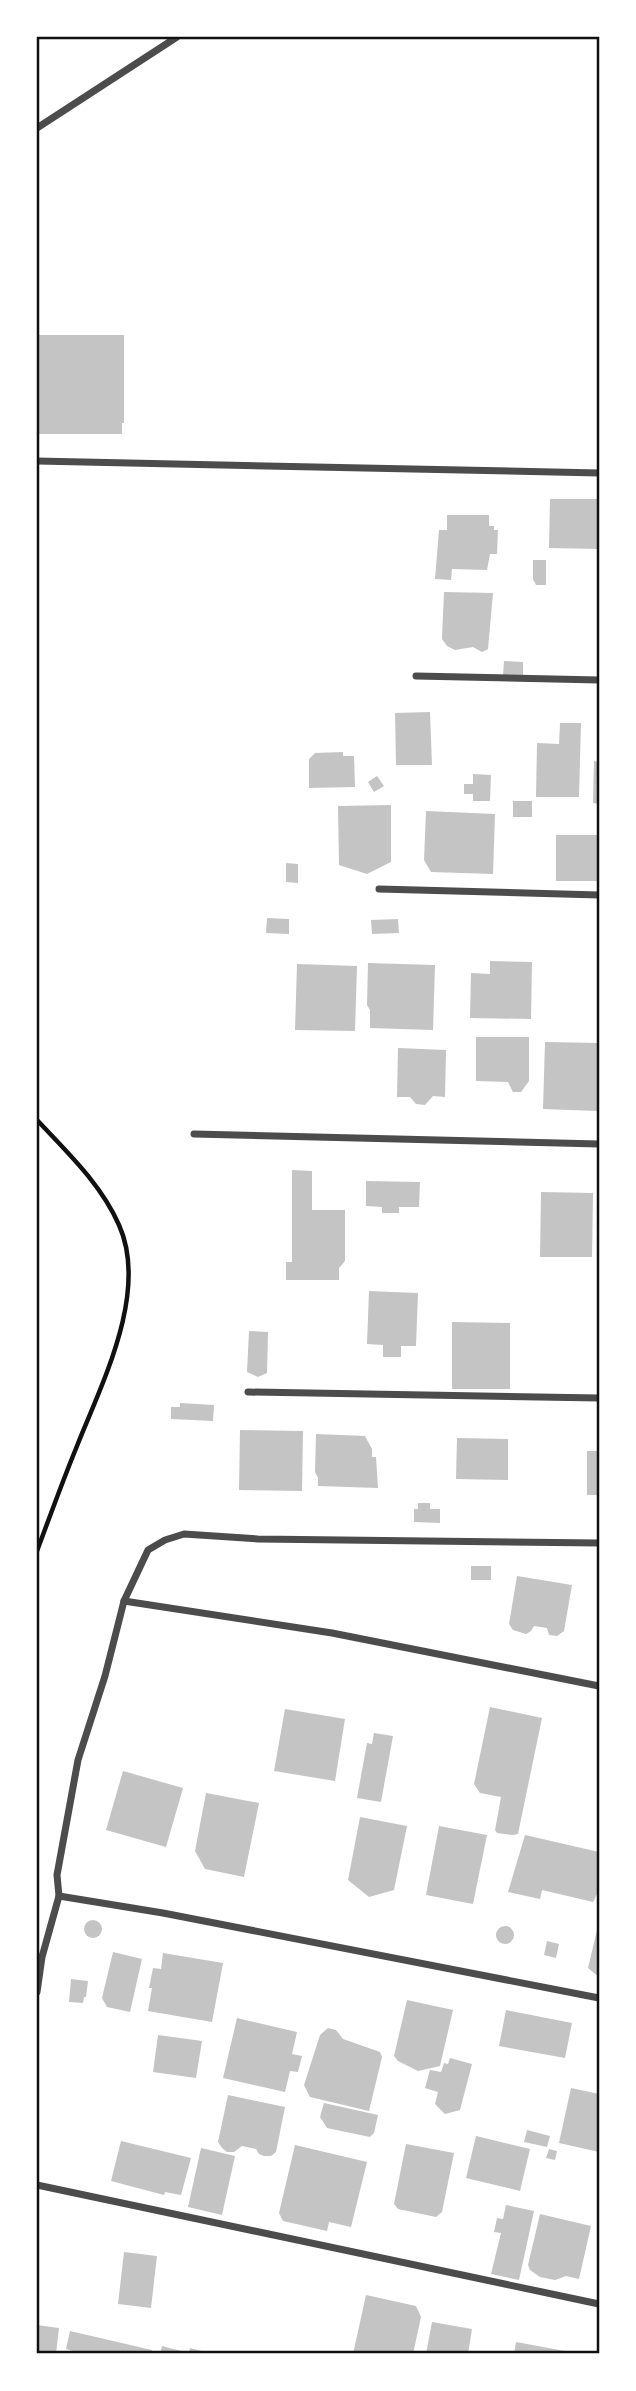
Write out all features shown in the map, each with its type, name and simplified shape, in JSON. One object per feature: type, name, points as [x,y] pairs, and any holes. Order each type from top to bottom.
[{"type":"street","points":[[37,128],[177,37]]},
{"type":"street","points":[[37,461],[599,473]]},
{"type":"street","points":[[416,676],[599,680]]},
{"type":"street","points":[[379,889],[599,895]]},
{"type":"street","points":[[194,1134],[599,1144]]},
{"type":"street","points":[[248,1392],[599,1398]]},
{"type":"street","points":[[37,1992],[42,1957],[59,1896],[57,1875],[78,1760],[105,1676],[124,1601],[148,1550],[164,1540],[184,1534],[258,1539],[599,1543]]},
{"type":"street","points":[[124,1601],[235,1616],[331,1633],[599,1686]]},
{"type":"street","points":[[59,1896],[163,1913],[599,1998]]},
{"type":"street","points":[[37,2185],[599,2304]]},
{"type":"path","points":[[37,1120],[84,1171],[120,1226],[127,1250],[128,1276],[126,1303],[109,1367],[37,1551]]},
{"type":"building","points":[[37,335],[124,335],[122,434],[37,434]]},
{"type":"building","points":[[550,499],[599,499],[599,549],[549,548]]},
{"type":"building","points":[[447,515],[489,515],[489,526],[498,530],[497,554],[490,554],[487,570],[452,569],[451,580],[435,579],[439,530],[447,530]]},
{"type":"building","points":[[533,560],[546,560],[546,585],[536,585],[533,579]]},
{"type":"building","points":[[444,592],[493,593],[488,649],[482,652],[473,647],[455,650],[447,646],[442,639]]},
{"type":"building","points":[[504,661],[523,662],[523,676],[503,675]]},
{"type":"building","points":[[430,712],[432,765],[396,765],[395,713]]},
{"type":"building","points":[[560,723],[581,723],[579,797],[536,797],[537,743],[559,744]]},
{"type":"building","points":[[343,752],[343,756],[354,756],[355,787],[309,788],[309,759],[315,753]]},
{"type":"building","points":[[594,761],[599,762],[599,804],[593,803]]},
{"type":"building","points":[[473,774],[491,775],[490,801],[473,801],[473,794],[464,794],[464,784],[473,784]]},
{"type":"building","points":[[377,776],[384,786],[374,792],[368,782]]},
{"type":"building","points":[[513,801],[532,801],[532,817],[513,817]]},
{"type":"building","points":[[391,805],[391,862],[367,874],[339,865],[338,806]]},
{"type":"building","points":[[426,811],[495,814],[493,874],[431,872],[424,860]]},
{"type":"building","points":[[556,835],[599,835],[599,881],[556,881]]},
{"type":"building","points":[[286,863],[298,864],[298,883],[286,882]]},
{"type":"building","points":[[267,918],[289,919],[289,934],[266,933]]},
{"type":"building","points":[[398,919],[399,933],[372,934],[371,920]]},
{"type":"building","points":[[490,961],[532,962],[531,1019],[470,1018],[471,973],[490,974]]},
{"type":"building","points":[[368,963],[435,965],[433,1030],[370,1028],[370,1010],[367,1005]]},
{"type":"building","points":[[297,964],[357,966],[355,1031],[295,1030]]},
{"type":"building","points":[[476,1037],[529,1037],[529,1081],[521,1092],[513,1092],[508,1082],[476,1081]]},
{"type":"building","points":[[545,1042],[599,1043],[597,1111],[543,1109]]},
{"type":"building","points":[[398,1048],[446,1050],[445,1097],[433,1096],[425,1105],[416,1104],[410,1097],[397,1097]]},
{"type":"building","points":[[292,1170],[312,1171],[312,1210],[345,1210],[345,1261],[339,1268],[339,1280],[286,1280],[286,1262],[292,1262]]},
{"type":"building","points":[[366,1181],[420,1182],[419,1207],[399,1207],[399,1213],[382,1213],[382,1207],[366,1206]]},
{"type":"building","points":[[541,1192],[593,1193],[592,1257],[540,1257]]},
{"type":"building","points":[[369,1291],[418,1293],[416,1346],[401,1346],[401,1357],[383,1357],[383,1345],[367,1344]]},
{"type":"building","points":[[452,1322],[510,1323],[510,1389],[452,1389]]},
{"type":"building","points":[[249,1331],[268,1332],[267,1373],[258,1377],[247,1372]]},
{"type":"building","points":[[180,1403],[214,1405],[213,1421],[171,1419],[171,1407],[180,1407]]},
{"type":"building","points":[[240,1430],[303,1431],[302,1491],[239,1490]]},
{"type":"building","points":[[316,1434],[365,1436],[372,1449],[372,1457],[376,1457],[378,1488],[318,1486],[315,1472]]},
{"type":"building","points":[[457,1438],[508,1439],[508,1480],[456,1479]]},
{"type":"building","points":[[587,1451],[599,1451],[599,1495],[587,1495]]},
{"type":"building","points":[[418,1503],[430,1503],[430,1509],[440,1509],[440,1523],[414,1522],[414,1509],[418,1509]]},
{"type":"building","points":[[471,1566],[491,1566],[491,1580],[471,1580]]},
{"type":"building","points":[[517,1576],[572,1585],[564,1631],[557,1636],[549,1635],[547,1628],[534,1626],[526,1634],[513,1630],[509,1624]]},
{"type":"building","points":[[490,1707],[542,1718],[518,1834],[513,1835],[497,1833],[495,1830],[501,1797],[480,1793],[474,1784]]},
{"type":"building","points":[[285,1709],[345,1719],[335,1781],[274,1771]]},
{"type":"building","points":[[374,1733],[393,1736],[381,1802],[357,1798],[367,1743],[372,1744]]},
{"type":"building","points":[[123,1771],[183,1788],[166,1847],[106,1830]]},
{"type":"building","points":[[206,1793],[259,1803],[244,1877],[205,1869],[195,1851]]},
{"type":"building","points":[[360,1817],[407,1826],[394,1890],[369,1897],[348,1880]]},
{"type":"building","points":[[439,1826],[487,1835],[473,1904],[426,1895]]},
{"type":"building","points":[[525,1835],[599,1852],[599,1890],[593,1902],[542,1890],[540,1899],[508,1892]]},
{"type":"building","points":[[93,1920],[99,1923],[102,1929],[99,1935],[93,1938],[87,1935],[84,1929],[87,1923]]},
{"type":"building","points":[[505,1926],[511,1929],[514,1935],[511,1941],[505,1944],[499,1941],[496,1935],[499,1929]]},
{"type":"building","points":[[599,1926],[599,1977],[588,1968]]},
{"type":"building","points":[[547,1941],[559,1944],[556,1958],[544,1955]]},
{"type":"building","points":[[113,1952],[142,1959],[130,2012],[107,2007],[102,1998]]},
{"type":"building","points":[[163,1953],[223,1963],[212,2022],[148,2011],[153,1968],[161,1969]]},
{"type":"building","points":[[71,1979],[88,1981],[83,2003],[69,2002]]},
{"type":"building","points":[[407,2000],[453,2010],[440,2066],[418,2071],[398,2061],[394,2056]]},
{"type":"building","points":[[506,2010],[572,2023],[565,2058],[499,2046]]},
{"type":"building","points":[[237,2018],[297,2032],[292,2054],[302,2056],[298,2072],[290,2071],[285,2092],[223,2078]]},
{"type":"building","points":[[328,2028],[336,2030],[343,2039],[380,2052],[382,2057],[369,2111],[310,2097],[304,2085],[320,2035]]},
{"type":"building","points":[[158,2035],[202,2041],[196,2078],[153,2072]]},
{"type":"building","points":[[450,2058],[472,2064],[460,2110],[445,2114],[435,2104],[438,2092],[425,2088],[430,2070],[441,2072],[444,2063],[448,2064]]},
{"type":"building","points":[[571,2088],[599,2094],[599,2152],[559,2143]]},
{"type":"building","points":[[228,2095],[285,2107],[276,2152],[271,2156],[264,2156],[256,2149],[242,2146],[234,2152],[227,2152],[222,2148],[218,2142]]},
{"type":"building","points":[[324,2103],[378,2115],[374,2133],[370,2137],[327,2128],[320,2117]]},
{"type":"building","points":[[527,2130],[550,2136],[547,2147],[524,2142]]},
{"type":"building","points":[[476,2136],[530,2149],[520,2191],[466,2178]]},
{"type":"building","points":[[121,2141],[191,2158],[181,2195],[165,2192],[164,2195],[111,2181]]},
{"type":"building","points":[[406,2144],[454,2153],[442,2212],[436,2217],[398,2209],[394,2204]]},
{"type":"building","points":[[295,2145],[367,2162],[351,2227],[329,2222],[327,2231],[283,2221],[279,2213]]},
{"type":"building","points":[[201,2148],[235,2156],[222,2215],[188,2207]]},
{"type":"building","points":[[549,2149],[557,2151],[555,2160],[546,2158]]},
{"type":"building","points":[[506,2205],[534,2211],[519,2280],[491,2274],[501,2233],[494,2232],[497,2218],[503,2219]]},
{"type":"building","points":[[540,2214],[591,2226],[579,2279],[566,2276],[555,2280],[540,2277],[530,2270],[528,2265]]},
{"type":"building","points":[[124,2252],[157,2256],[151,2308],[118,2304]]},
{"type":"building","points":[[366,2295],[416,2306],[421,2317],[413,2354],[353,2354]]},
{"type":"building","points":[[432,2322],[472,2329],[468,2354],[426,2354]]},
{"type":"building","points":[[37,2325],[59,2328],[56,2354],[37,2354]]},
{"type":"building","points":[[70,2331],[152,2350],[151,2354],[76,2354],[66,2349]]},
{"type":"building","points":[[516,2342],[565,2351],[564,2354],[514,2354]]},
{"type":"building","points":[[162,2346],[189,2353],[190,2348],[213,2354],[160,2354]]}]
